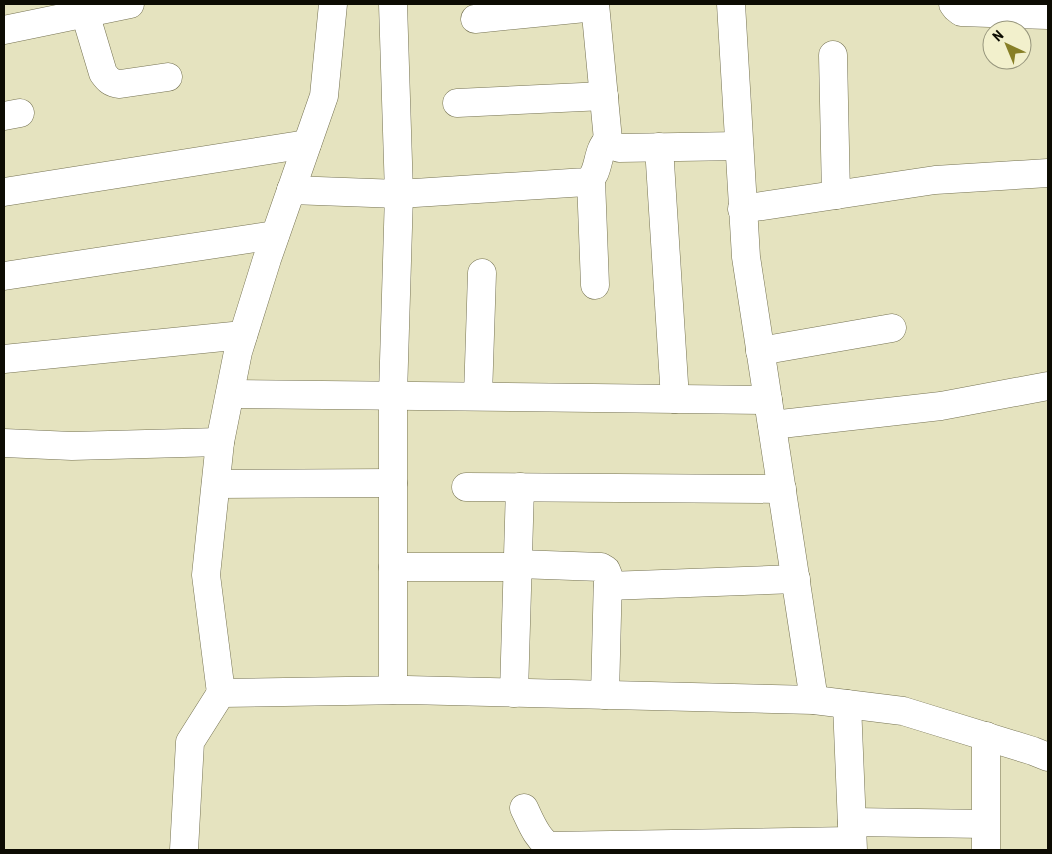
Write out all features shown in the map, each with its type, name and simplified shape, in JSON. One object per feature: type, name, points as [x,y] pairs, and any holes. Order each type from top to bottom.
[{"type":"street","points":[[4,30],[70,12],[130,4]]},
{"type":"street","points":[[184,850],[190,742],[221,693],[206,575],[220,442],[243,335],[316,120],[332,4]]},
{"type":"street","points":[[393,4],[399,194],[394,395],[393,690]]},
{"type":"street","points":[[732,4],[746,257],[814,700]]},
{"type":"street","points":[[953,4],[961,12],[1048,15]]},
{"type":"street","points":[[475,19],[595,5],[608,140],[612,145],[619,148],[739,146]]},
{"type":"street","points":[[70,12],[103,73],[112,83],[120,84],[168,77]]},
{"type":"street","points":[[833,55],[836,195]]},
{"type":"street","points":[[457,103],[604,96]]},
{"type":"street","points":[[4,192],[316,120]]},
{"type":"street","points":[[595,285],[591,180],[594,176],[601,148],[608,140]]},
{"type":"street","points":[[659,147],[675,399]]},
{"type":"street","points":[[742,210],[935,180],[1048,173]]},
{"type":"street","points":[[291,190],[399,194],[586,182],[591,180]]},
{"type":"street","points":[[4,276],[276,235]]},
{"type":"street","points":[[478,396],[482,273]]},
{"type":"street","points":[[760,351],[892,328]]},
{"type":"street","points":[[4,359],[243,335]]},
{"type":"street","points":[[230,394],[675,399],[770,412],[941,406],[1048,386]]},
{"type":"street","points":[[4,443],[72,446],[220,442]]},
{"type":"street","points":[[216,484],[394,483]]},
{"type":"street","points":[[466,487],[782,489]]},
{"type":"street","points":[[514,693],[520,487]]},
{"type":"street","points":[[393,567],[600,567],[606,570],[608,586],[605,695]]},
{"type":"street","points":[[608,586],[796,579]]},
{"type":"street","points":[[221,693],[393,690],[814,700],[903,711],[1048,757]]},
{"type":"street","points":[[848,704],[852,838]]},
{"type":"street","points":[[524,808],[544,844],[550,846],[668,847],[852,838],[986,837],[986,736]]}]
